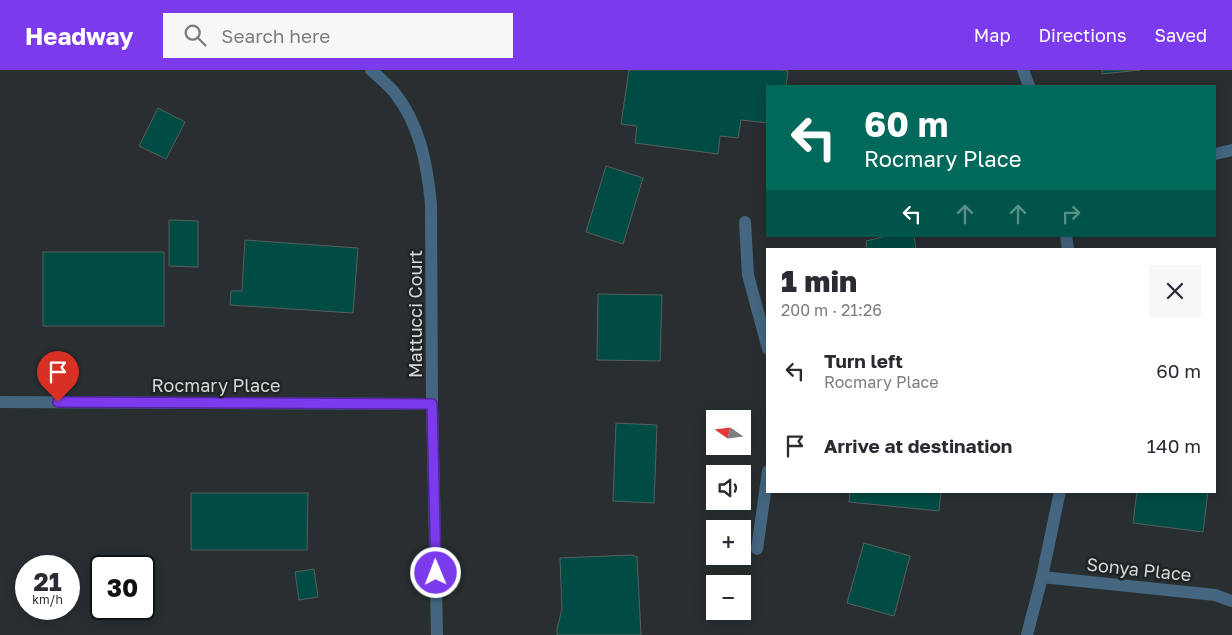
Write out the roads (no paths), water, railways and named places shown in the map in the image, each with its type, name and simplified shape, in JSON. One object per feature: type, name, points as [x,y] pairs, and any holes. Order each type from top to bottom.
[{"type":"street","name":"Mattucci Court","points":[[371,70],[393,91],[410,115],[420,141],[428,175],[432,228],[432,404],[437,635]]},
{"type":"street","points":[[1023,70],[1029,85]]},
{"type":"street","points":[[1216,154],[1232,150]]},
{"type":"street","points":[[745,222],[748,275],[766,342]]},
{"type":"street","name":"Rocmary Place","points":[[0,402],[432,404]]},
{"type":"street","points":[[757,549],[766,485]]},
{"type":"street","points":[[1027,635],[1042,577],[1060,493]]},
{"type":"street","name":"Sonya Place","points":[[1042,577],[1215,595],[1232,602]]}]
